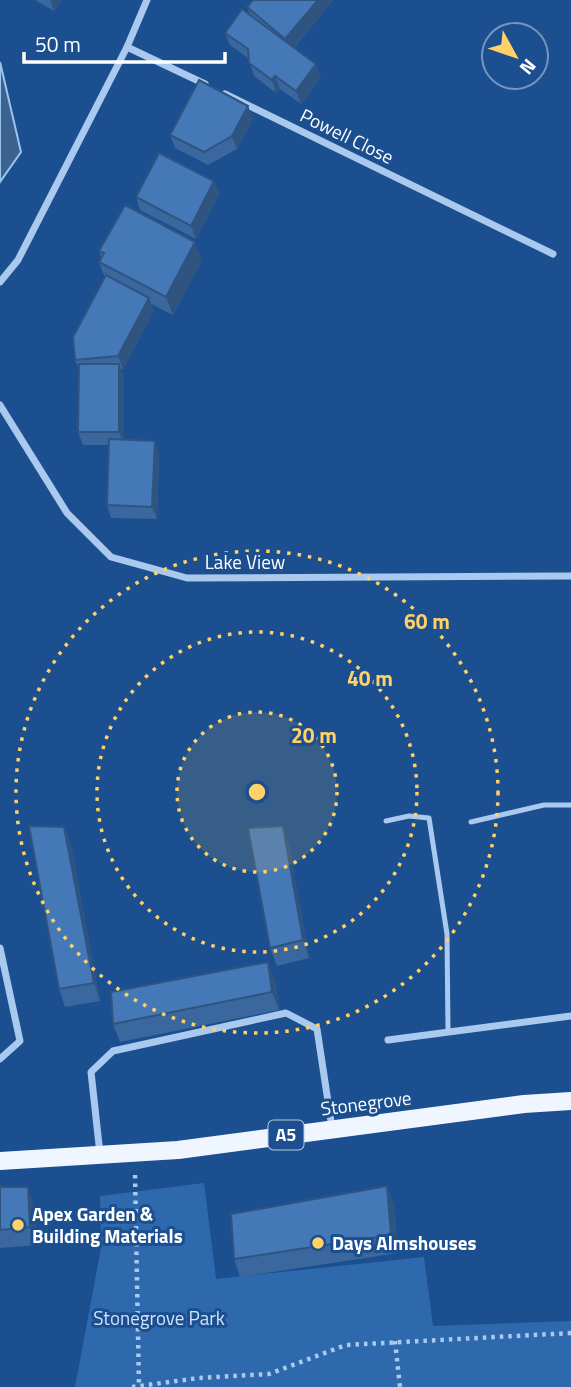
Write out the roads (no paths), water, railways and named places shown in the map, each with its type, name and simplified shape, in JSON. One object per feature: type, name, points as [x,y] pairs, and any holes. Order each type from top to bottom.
[{"type":"main road","name":"Stonegrove","points":[[0,1161],[100,1157],[524,1104],[571,1101]]},
{"type":"street","points":[[0,282],[18,260],[127,47],[146,0]]},
{"type":"street","name":"Powell Close","points":[[127,47],[553,254]]},
{"type":"street","name":"Lake View","points":[[0,405],[67,513],[111,557],[187,578],[571,576]]},
{"type":"street","points":[[0,948],[20,1041],[0,1059]]},
{"type":"street","points":[[100,1157],[90,1072],[113,1051],[286,1013],[317,1029],[332,1129]]},
{"type":"street","points":[[388,1040],[448,1030],[571,1016]]},
{"type":"lane","points":[[471,822],[544,805],[571,806]]},
{"type":"lane","points":[[386,821],[409,816],[429,818],[447,934],[448,1030]]},
{"type":"place","name":"Apex Garden & Building Materials","points":[[18,1225]]},
{"type":"place","name":"Days Almshouses","points":[[318,1243]]},
{"type":"park label","name":"Stonegrove Park","points":[[159,1318]]}]
